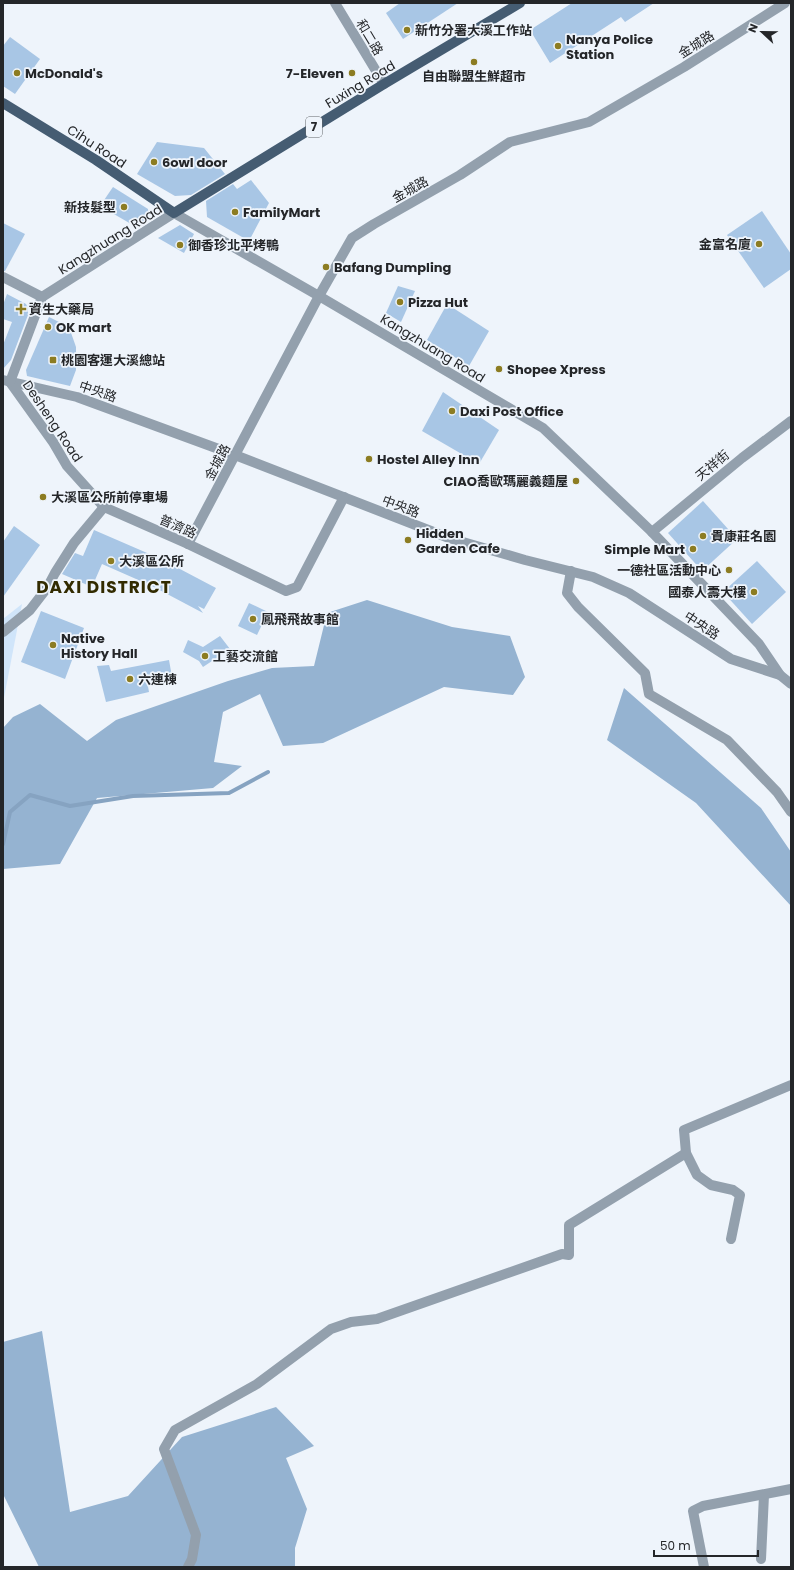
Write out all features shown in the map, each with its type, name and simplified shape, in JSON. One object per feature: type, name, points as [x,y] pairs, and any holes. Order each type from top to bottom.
[{"type":"main road","name":"Fuxing Road","points":[[174,213],[384,84],[520,3]]},
{"type":"main road","name":"Cihu Road","points":[[3,102],[96,160],[174,213]]},
{"type":"street","name":"和二路","points":[[335,3],[384,84]]},
{"type":"street","name":"金城路","points":[[188,544],[319,296],[352,238],[460,175],[510,142],[589,122],[684,67],[785,3]]},
{"type":"street","name":"Kangzhuang Road","points":[[42,297],[174,213],[319,296],[542,428],[652,532],[759,644],[780,675],[791,684]]},
{"type":"street","points":[[3,277],[42,297]]},
{"type":"street","name":"Desheng Road","points":[[42,297],[7,381],[53,442],[67,466],[104,507]]},
{"type":"street","name":"中央路","points":[[7,381],[77,397],[235,455],[449,538],[525,560],[593,577],[629,592],[731,659],[780,675]]},
{"type":"street","name":"天祥街","points":[[652,532],[791,420]]},
{"type":"street","name":"普濟路","points":[[104,507],[188,544],[286,591],[297,587],[344,497]]},
{"type":"street","points":[[3,632],[30,610],[47,588],[55,572],[74,543],[104,507]]},
{"type":"street","points":[[571,571],[567,593],[578,607],[645,673],[649,694],[727,740],[777,792],[791,812]]},
{"type":"street","points":[[731,1239],[740,1195],[733,1190],[711,1185],[697,1175],[686,1153],[684,1130],[791,1085]]},
{"type":"street","points":[[188,1567],[192,1560],[196,1535],[164,1449],[175,1430],[257,1384],[331,1328],[351,1322],[377,1320],[562,1254],[569,1255],[569,1225],[686,1153]]},
{"type":"street","points":[[704,1567],[694,1511],[703,1506],[791,1489]]},
{"type":"street","points":[[761,1559],[764,1495]]},
{"type":"shaded area","points":[[367,600],[452,627],[510,636],[525,677],[513,695],[444,687],[323,743],[283,746],[260,694],[223,712],[214,762],[242,766],[213,788],[97,798],[60,864],[3,869],[3,728],[13,717],[40,704],[87,741],[116,720],[228,681],[272,668],[314,666],[327,613]]},
{"type":"shaded area","points":[[22,604],[3,703],[3,619]]},
{"type":"shaded area","points":[[624,688],[761,808],[791,852],[791,906],[696,803],[607,740]]},
{"type":"shaded area","points":[[42,1331],[70,1512],[128,1496],[182,1437],[276,1407],[314,1446],[286,1458],[307,1509],[295,1548],[295,1567],[39,1567],[3,1494],[3,1342]]},
{"type":"building","name":"新竹分署大溪工作站","points":[[400,3],[458,3],[403,39],[386,13]]},
{"type":"building","name":"Nanya Police Station","points":[[572,3],[654,3],[625,22],[621,17],[550,63],[530,30]]},
{"type":"building","name":"McDonald's","points":[[10,37],[40,59],[15,94],[3,86],[3,46]]},
{"type":"building","points":[[157,142],[204,148],[225,174],[191,195],[175,196],[137,174]]},
{"type":"building","name":"FamilyMart","points":[[251,180],[269,203],[249,241],[207,217],[206,201],[233,184],[237,189]]},
{"type":"building","name":"新技髮型","points":[[113,187],[148,209],[149,220],[138,228],[100,206]]},
{"type":"building","name":"金富名廈","points":[[762,211],[791,254],[791,269],[764,288],[727,235]]},
{"type":"building","points":[[3,223],[25,234],[5,271],[3,271]]},
{"type":"building","name":"御香珍北平烤鴨","points":[[180,225],[194,234],[184,253],[158,238]]},
{"type":"building","name":"Pizza Hut","points":[[398,286],[415,291],[401,322],[386,313]]},
{"type":"building","points":[[7,294],[26,304],[28,308],[28,315],[11,360],[3,369],[3,345],[12,322],[3,319],[3,305]]},
{"type":"building","points":[[447,304],[489,331],[469,366],[427,340]]},
{"type":"building","name":"桃園客運大溪總站","points":[[49,317],[69,327],[76,347],[76,370],[70,386],[27,376],[26,370]]},
{"type":"building","name":"Daxi Post Office","points":[[443,392],[499,430],[479,464],[422,431]]},
{"type":"building","name":"貴康莊名園","points":[[703,501],[737,539],[702,571],[668,533]]},
{"type":"building","points":[[14,526],[40,545],[3,597],[3,542]]},
{"type":"building","points":[[94,530],[161,559],[216,588],[204,609],[198,606],[203,613],[152,586],[102,564],[92,587],[62,574],[75,553],[83,556]]},
{"type":"building","name":"國泰人壽大樓","points":[[757,561],[786,592],[752,624],[723,592]]},
{"type":"building","name":"鳳飛飛故事館","points":[[249,603],[268,612],[257,635],[238,626]]},
{"type":"building","name":"Native History Hall","points":[[41,611],[84,628],[65,679],[21,662]]},
{"type":"building","name":"工藝交流館","points":[[220,636],[230,649],[203,667],[199,661],[183,652],[188,640],[203,647]]},
{"type":"building","name":"六連棟","points":[[169,660],[172,677],[147,681],[149,692],[106,702],[97,666],[109,665],[111,671]]},
{"type":"waterway","points":[[3,844],[10,812],[30,795],[70,806],[133,796],[229,793],[268,772]]},
{"type":"place","name":"新竹分署大溪工作站","points":[[407,30]]},
{"type":"place","name":"Nanya Police Station","points":[[558,46]]},
{"type":"place","name":"自由聯盟生鮮超市","points":[[474,62]]},
{"type":"place","name":"McDonald's","points":[[17,73]]},
{"type":"place","name":"7-Eleven","points":[[352,73]]},
{"type":"place","name":"6owl door","points":[[154,162]]},
{"type":"place","name":"新技髮型","points":[[124,207]]},
{"type":"place","name":"FamilyMart","points":[[235,212]]},
{"type":"place","name":"金富名廈","points":[[759,244]]},
{"type":"place","name":"御香珍北平烤鴨","points":[[180,245]]},
{"type":"place","name":"Bafang Dumpling","points":[[326,267]]},
{"type":"place","name":"Pizza Hut","points":[[400,302]]},
{"type":"place","name":"資生大藥局","points":[[21,309]]},
{"type":"place","name":"OK mart","points":[[48,327]]},
{"type":"place","name":"桃園客運大溪總站","points":[[53,360]]},
{"type":"place","name":"Shopee Xpress","points":[[499,369]]},
{"type":"place","name":"Daxi Post Office","points":[[452,411]]},
{"type":"place","name":"Hostel Alley Inn","points":[[369,459]]},
{"type":"place","name":"CIAO喬歐瑪麗義麵屋","points":[[576,481]]},
{"type":"place","name":"大溪區公所前停車場","points":[[43,497]]},
{"type":"place","name":"貴康莊名園","points":[[703,536]]},
{"type":"place","name":"Hidden Garden Cafe","points":[[408,540]]},
{"type":"place","name":"Simple Mart","points":[[693,549]]},
{"type":"place","name":"大溪區公所","points":[[111,561]]},
{"type":"place","name":"一德社區活動中心","points":[[729,570]]},
{"type":"place","name":"國泰人壽大樓","points":[[754,592]]},
{"type":"place","name":"鳳飛飛故事館","points":[[253,619]]},
{"type":"place","name":"Native History Hall","points":[[53,645]]},
{"type":"place","name":"工藝交流館","points":[[205,656]]},
{"type":"place","name":"六連棟","points":[[130,679]]},
{"type":"district","name":"DAXI DISTRICT","points":[[104,587]]}]
